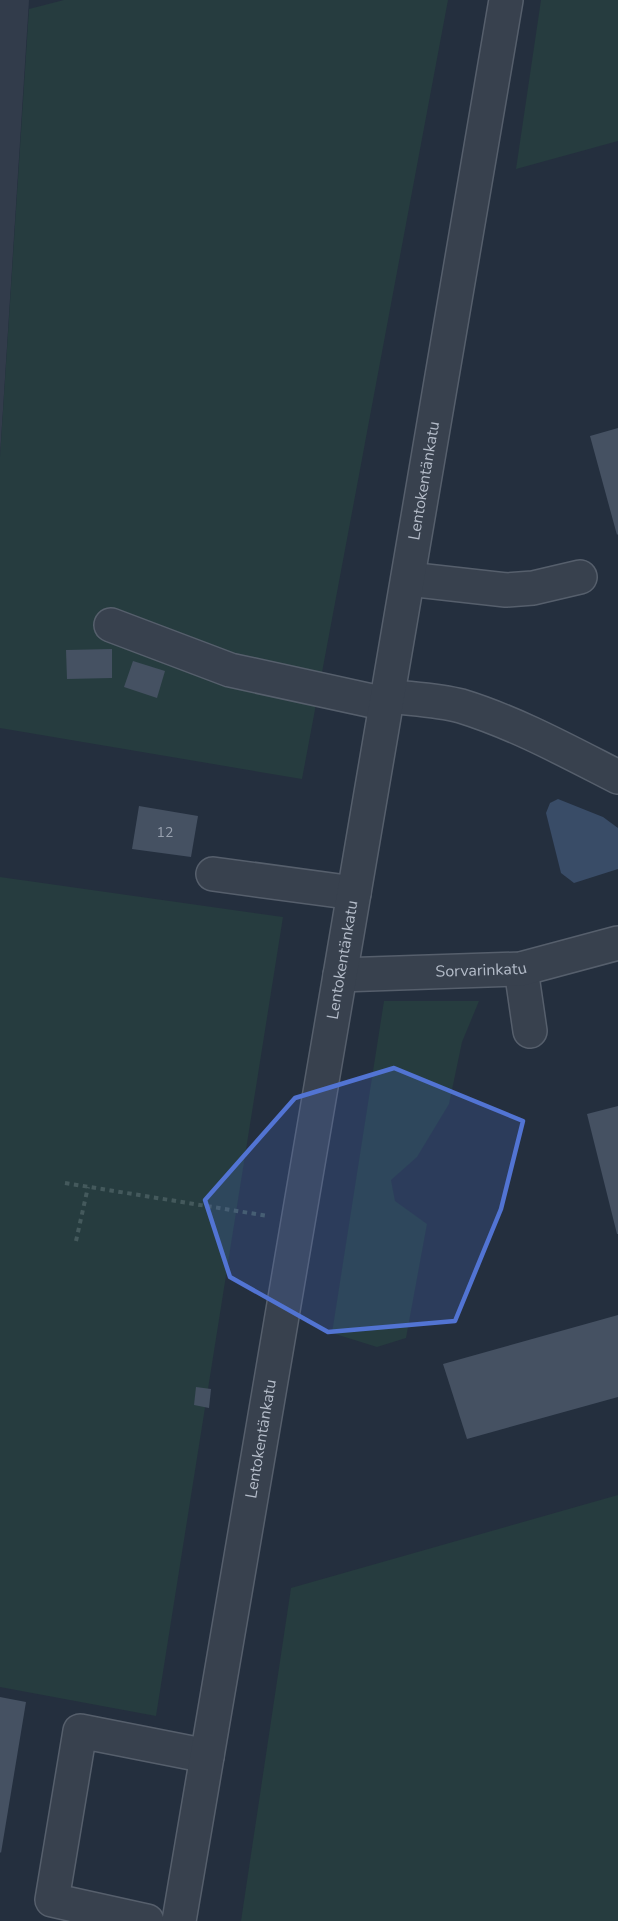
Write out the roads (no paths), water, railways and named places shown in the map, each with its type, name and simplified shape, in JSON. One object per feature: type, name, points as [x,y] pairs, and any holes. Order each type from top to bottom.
[{"type":"street","name":"Lentokentänkatu","points":[[179,1921],[506,0]]},
{"type":"street","points":[[408,579],[506,590],[533,588],[580,577]]},
{"type":"street","points":[[111,625],[230,670],[387,700],[459,706],[524,729],[618,777]]},
{"type":"street","points":[[213,874],[354,893]]},
{"type":"street","name":"Sorvarinkatu","points":[[340,975],[521,969],[618,943]]},
{"type":"street","points":[[521,969],[530,1032]]},
{"type":"street","points":[[147,1921],[52,1900],[80,1731],[207,1756]]},
{"type":"water","points":[[558,799],[603,817],[618,828],[618,869],[574,883],[561,873],[546,813],[550,803]]}]
